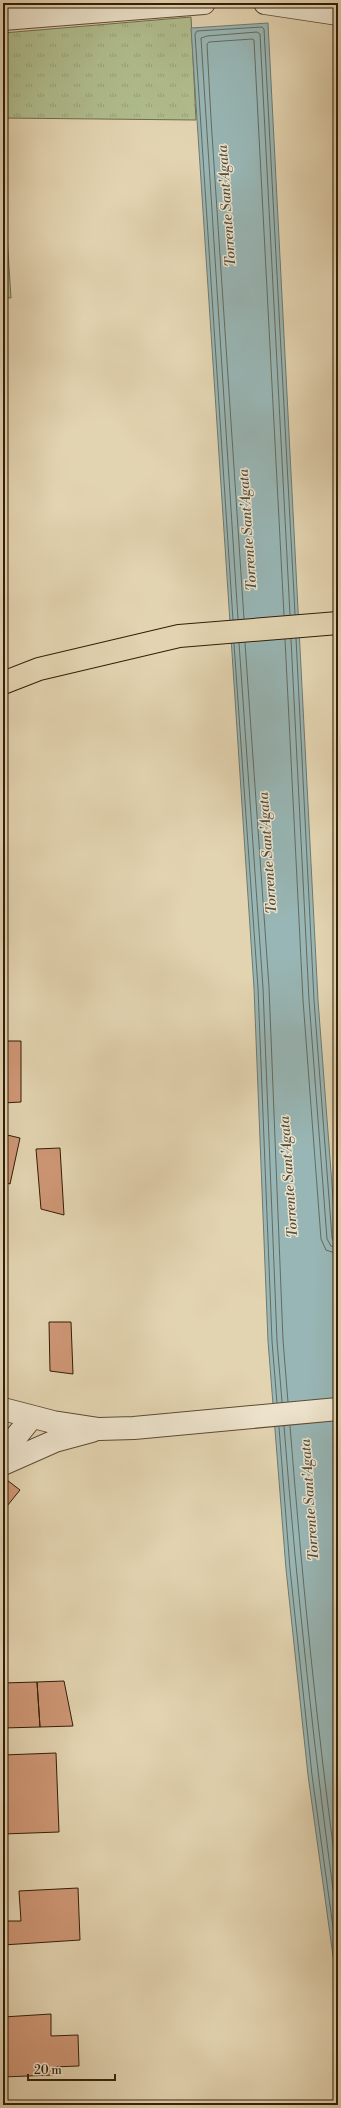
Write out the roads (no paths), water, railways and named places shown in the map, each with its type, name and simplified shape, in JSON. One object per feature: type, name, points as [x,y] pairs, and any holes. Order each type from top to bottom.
[{"type":"main road","points":[[3,683],[39,669],[180,636],[338,623]]},
{"type":"street","points":[[3,19],[204,3]]},
{"type":"street","points":[[264,3],[338,14]]},
{"type":"street","points":[[3,1409],[32,1417],[99,1430]]},
{"type":"street","points":[[3,1464],[55,1441],[99,1430],[338,1409]]},
{"type":"street","points":[[3,1453],[32,1417]]},
{"type":"water","name":"Torrente Sant'Agata","points":[[268,23],[318,1000],[338,1264],[338,1992],[308,1775],[286,1569],[268,1341],[254,988],[191,28]]}]
